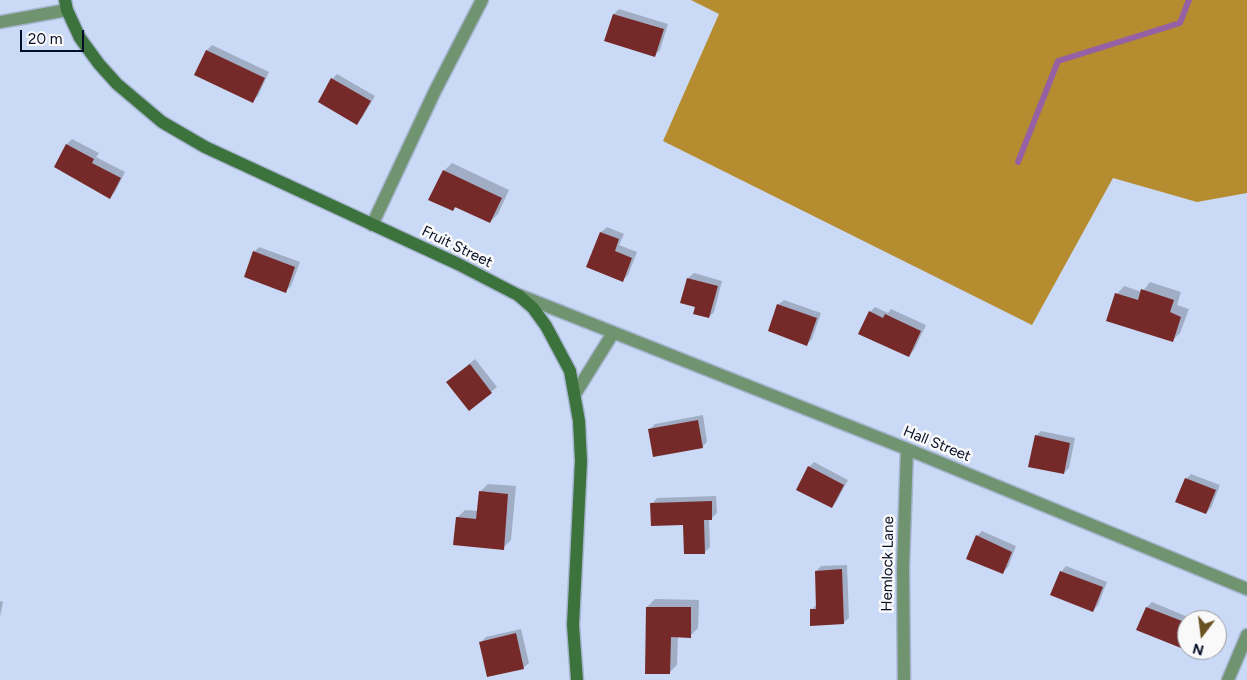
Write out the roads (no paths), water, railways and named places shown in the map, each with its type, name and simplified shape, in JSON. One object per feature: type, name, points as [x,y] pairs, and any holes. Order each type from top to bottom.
[{"type":"street","points":[[372,225],[435,92],[482,0]]},
{"type":"street","points":[[0,22],[66,5]]},
{"type":"street","name":"Fruit Street","points":[[66,5],[80,38],[99,64],[117,84],[162,122],[205,147],[458,264],[518,295],[532,308],[546,326],[570,371],[576,394],[579,421],[580,461],[573,625],[577,680]]},
{"type":"street","name":"Hall Street","points":[[518,295],[907,449],[1247,589]]},
{"type":"street","points":[[576,394],[613,332]]},
{"type":"street","name":"Hemlock Lane","points":[[904,680],[907,449]]},
{"type":"street","points":[[1228,680],[1247,635]]},
{"type":"waterway","points":[[1018,162],[1058,61],[1180,23],[1189,0]]}]
